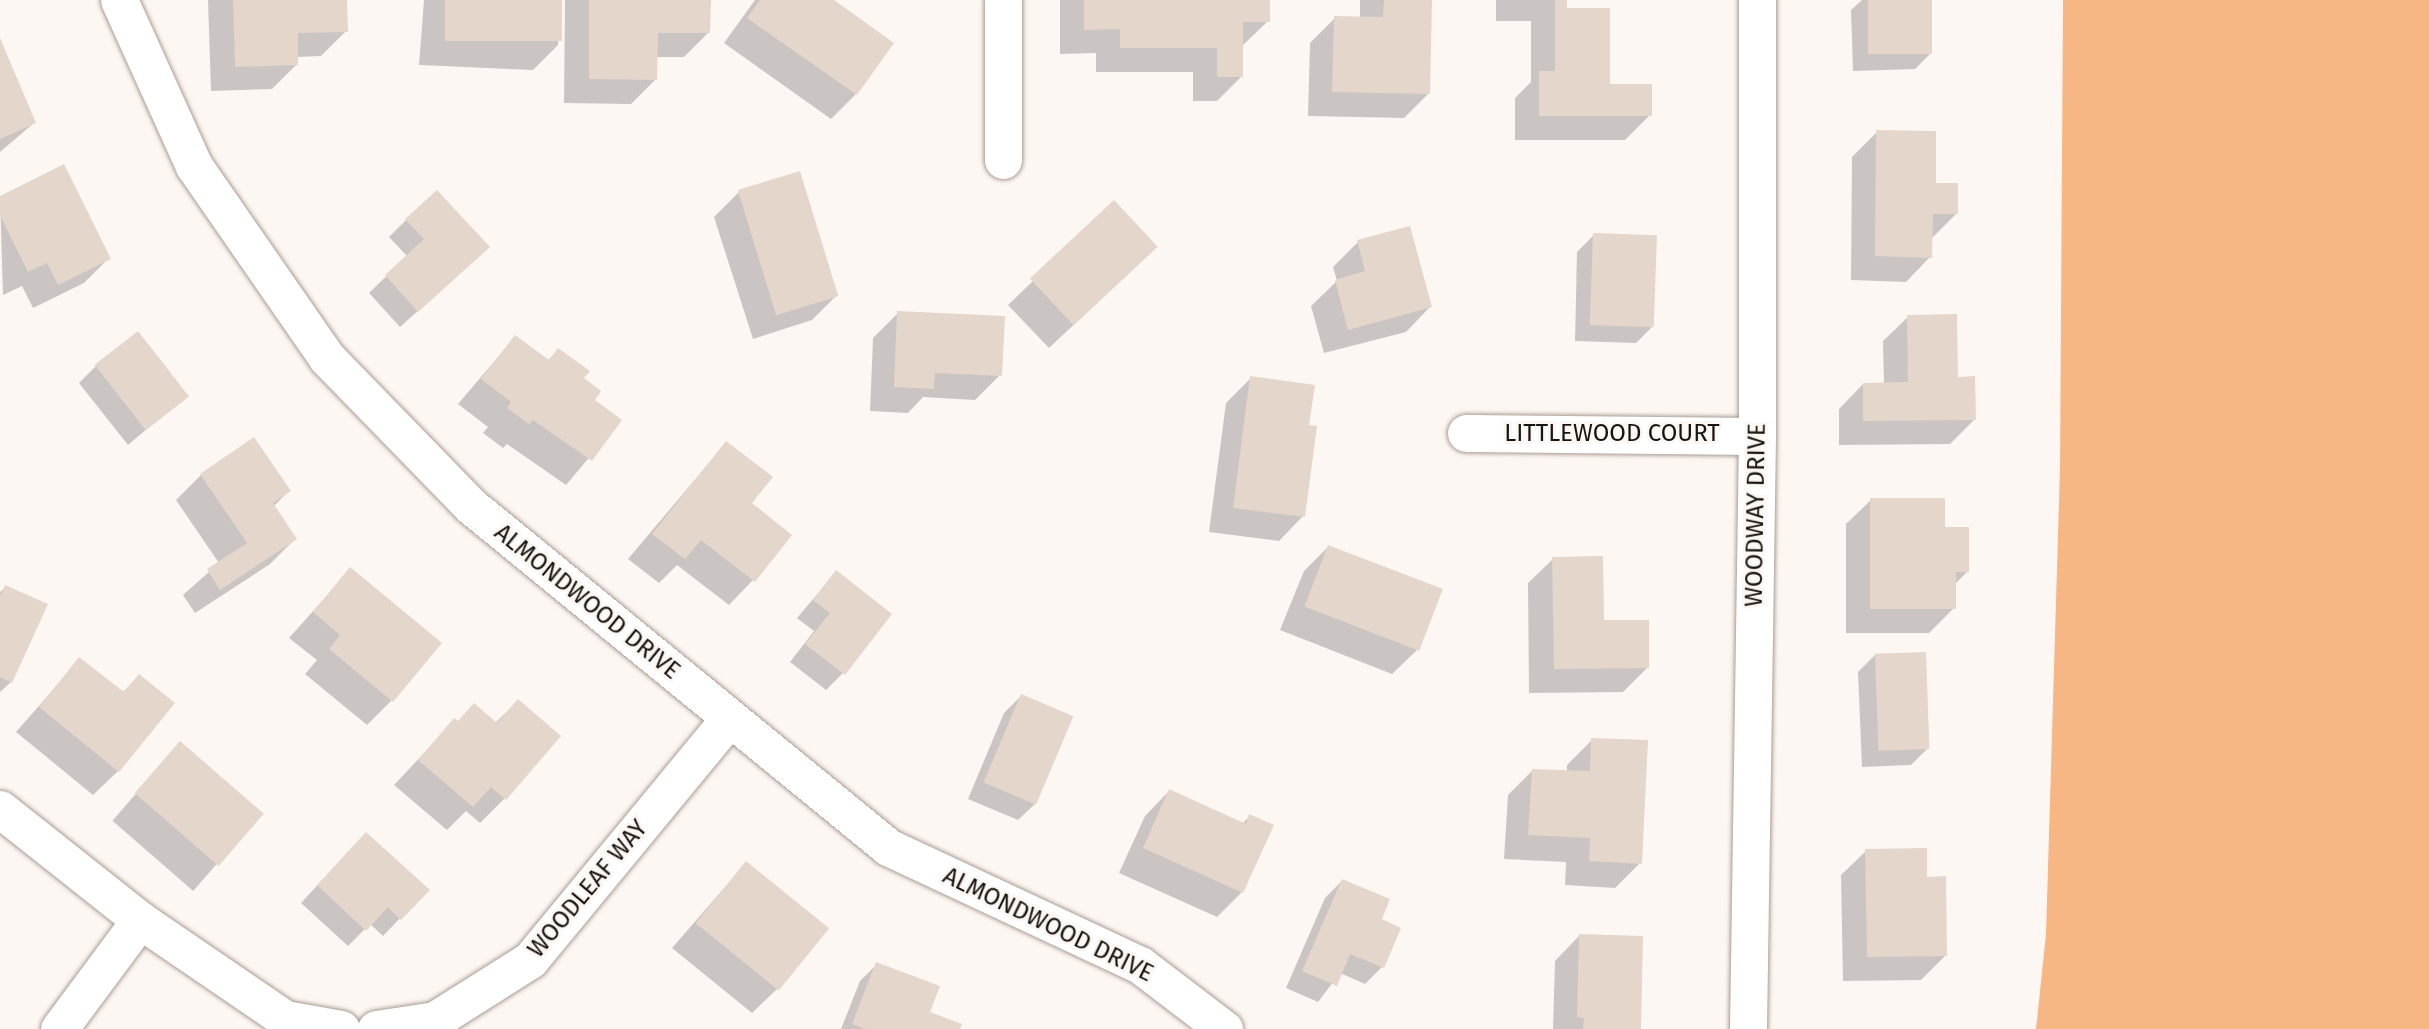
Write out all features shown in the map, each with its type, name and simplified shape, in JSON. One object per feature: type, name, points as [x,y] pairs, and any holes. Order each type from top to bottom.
[{"type":"street","name":"ALMONDWOOD DRIVE","points":[[119,0],[194,166],[327,358],[471,506],[888,847],[1140,965],[1224,1029]]},
{"type":"street","points":[[1003,0],[1003,160]]},
{"type":"street","name":"WOODWAY DRIVE","points":[[1748,1029],[1757,436],[1757,0]]},
{"type":"street","name":"LITTLEWOOD COURT","points":[[1466,433],[1757,436]]},
{"type":"street","name":"WOODLEAF WAY","points":[[376,1029],[435,1020],[530,960],[729,719]]},
{"type":"street","points":[[0,809],[139,920],[285,1019],[341,1029]]},
{"type":"street","points":[[59,1029],[139,920]]},
{"type":"shaded area","points":[[2063,0],[2429,0],[2429,1029],[2036,1029],[2046,934],[2060,468]]},
{"type":"building","points":[[233,0],[347,0],[348,32],[298,33],[298,65],[235,67]]},
{"type":"building","points":[[445,0],[562,0],[562,41],[445,41]]},
{"type":"building","points":[[589,0],[711,0],[710,33],[658,33],[657,80],[589,79]]},
{"type":"building","points":[[760,0],[834,0],[894,43],[857,95],[747,18]]},
{"type":"building","points":[[1084,0],[1270,0],[1270,22],[1243,22],[1243,77],[1217,77],[1217,48],[1120,48],[1120,29],[1084,30]]},
{"type":"building","points":[[1384,0],[1432,0],[1430,94],[1332,92],[1334,16],[1383,17]]},
{"type":"building","points":[[1555,0],[1567,0],[1567,8],[1610,8],[1610,84],[1652,84],[1652,116],[1539,116],[1539,71],[1555,71]]},
{"type":"building","points":[[1868,0],[1932,0],[1932,54],[1868,54]]},
{"type":"building","points":[[0,38],[36,123],[0,139]]},
{"type":"building","points":[[1876,130],[1936,131],[1936,183],[1958,183],[1958,214],[1933,214],[1932,258],[1875,256]]},
{"type":"building","points":[[64,164],[111,259],[58,285],[47,263],[28,272],[0,215],[0,196]]},
{"type":"building","points":[[800,171],[838,296],[776,315],[738,190]]},
{"type":"building","points":[[437,190],[490,247],[418,312],[385,275],[424,239],[405,219]]},
{"type":"building","points":[[1114,200],[1158,247],[1074,325],[1030,278]]},
{"type":"building","points":[[1410,226],[1432,307],[1348,330],[1335,280],[1365,271],[1357,240]]},
{"type":"building","points":[[1593,233],[1657,235],[1654,327],[1590,325]]},
{"type":"building","points":[[897,311],[1005,316],[1002,376],[935,373],[934,389],[894,387]]},
{"type":"building","points":[[1957,314],[1958,377],[1975,376],[1976,420],[1863,421],[1863,383],[1908,382],[1907,315]]},
{"type":"building","points":[[138,331],[189,396],[146,430],[95,365]]},
{"type":"building","points":[[515,335],[549,360],[558,348],[590,371],[584,378],[601,391],[595,400],[622,420],[592,461],[533,420],[529,424],[507,408],[511,402],[481,379]]},
{"type":"building","points":[[1250,376],[1315,385],[1309,425],[1317,426],[1305,517],[1233,508]]},
{"type":"building","points":[[254,437],[291,491],[273,503],[297,539],[220,590],[207,569],[247,543],[200,474]]},
{"type":"building","points":[[726,441],[773,477],[752,503],[792,535],[755,582],[701,540],[685,559],[652,534]]},
{"type":"building","points":[[1870,498],[1945,498],[1945,527],[1969,527],[1969,572],[1956,572],[1956,609],[1870,609]]},
{"type":"building","points":[[1328,545],[1443,589],[1419,651],[1304,607]]},
{"type":"building","points":[[1603,556],[1604,620],[1649,620],[1649,668],[1554,669],[1552,557]]},
{"type":"building","points":[[350,567],[442,643],[393,702],[329,649],[340,635],[313,612]]},
{"type":"building","points":[[836,570],[892,614],[845,675],[805,644],[830,613],[813,600]]},
{"type":"building","points":[[5,585],[48,604],[12,683],[0,677],[0,596]]},
{"type":"building","points":[[1926,652],[1929,749],[1878,751],[1875,654]]},
{"type":"building","points":[[79,657],[124,692],[139,674],[175,703],[119,772],[39,707]]},
{"type":"building","points":[[1021,694],[1073,716],[1036,805],[983,782]]},
{"type":"building","points":[[518,699],[561,736],[506,800],[491,787],[473,807],[418,760],[454,718],[458,721],[474,703],[497,723]]},
{"type":"building","points":[[1591,738],[1648,740],[1642,864],[1589,861],[1590,838],[1528,835],[1532,769],[1590,771]]},
{"type":"building","points":[[180,741],[264,814],[219,866],[135,793]]},
{"type":"building","points":[[1169,789],[1246,824],[1249,814],[1274,825],[1243,893],[1143,848]]},
{"type":"building","points":[[366,832],[430,890],[401,920],[388,907],[366,931],[317,885]]},
{"type":"building","points":[[1927,848],[1927,877],[1946,876],[1947,956],[1867,957],[1865,849]]},
{"type":"building","points":[[746,861],[829,928],[779,991],[696,923]]},
{"type":"building","points":[[1342,879],[1390,899],[1382,919],[1401,928],[1384,968],[1350,954],[1337,986],[1302,971]]},
{"type":"building","points":[[1579,934],[1643,936],[1641,1029],[1583,1029],[1584,1018],[1577,1017]]},
{"type":"building","points":[[876,962],[940,986],[930,1012],[962,1024],[960,1029],[865,1029],[852,1024]]}]
